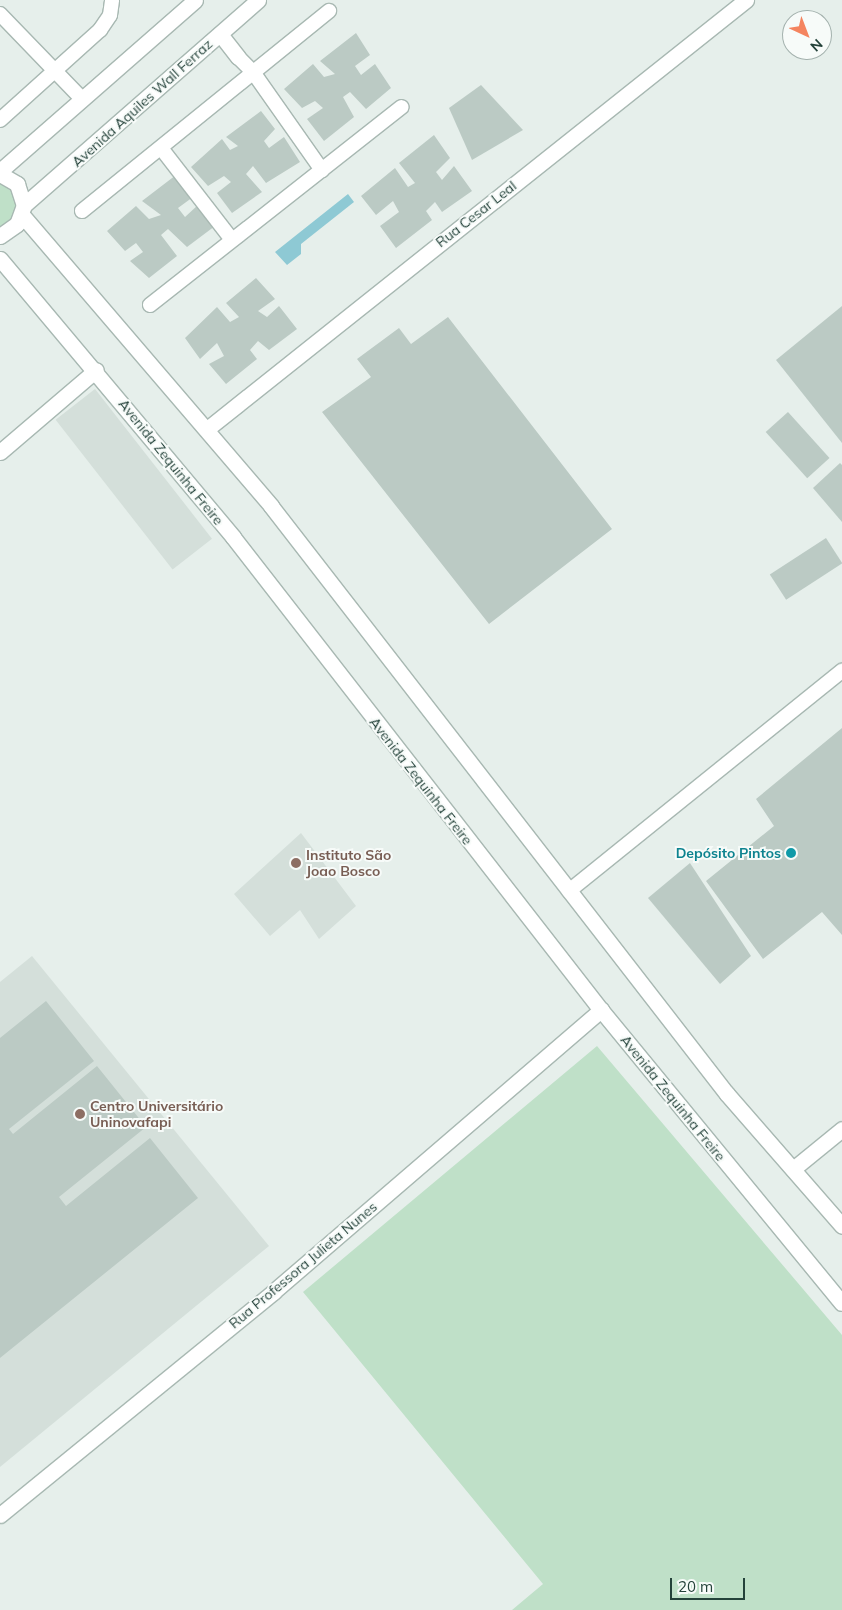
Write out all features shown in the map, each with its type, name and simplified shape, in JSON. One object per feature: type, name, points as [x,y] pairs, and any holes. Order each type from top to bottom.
[{"type":"main road","points":[[195,0],[0,172],[17,184],[23,210],[272,506],[727,1094],[842,1226]]},
{"type":"main road","name":"Avenida Aquiles Wall Ferraz","points":[[0,236],[10,232],[23,210],[258,0]]},
{"type":"main road","name":"Rua Cesar Leal","points":[[207,429],[746,0]]},
{"type":"main road","points":[[220,34],[238,57]]},
{"type":"main road","name":"Avenida Zequinha Freire","points":[[0,259],[96,370],[233,537],[601,1010],[842,1303]]},
{"type":"main road","points":[[0,452],[96,370]]},
{"type":"main road","name":"Rua Professora Julieta Nunes","points":[[0,1515],[273,1292],[601,1010]]},
{"type":"main road","points":[[793,1170],[842,1129]]},
{"type":"lane","points":[[0,120],[56,72],[100,30],[110,15],[112,0]]},
{"type":"lane","points":[[82,211],[329,11]]},
{"type":"lane","points":[[0,14],[82,98]]},
{"type":"lane","points":[[238,57],[253,72],[322,170]]},
{"type":"lane","points":[[150,305],[402,107]]},
{"type":"lane","points":[[161,148],[232,240]]},
{"type":"lane","points":[[569,891],[842,672]]},
{"type":"shaded area","points":[[95,389],[212,539],[173,570],[56,420]]},
{"type":"shaded area","name":"Instituto São Joao Bosco","points":[[301,833],[356,906],[319,939],[300,910],[270,936],[234,894]]},
{"type":"shaded area","name":"Centro Universitário Uninovafapi","points":[[32,956],[269,1246],[0,1467],[0,982]]},
{"type":"green space","points":[[0,181],[13,193],[16,207],[11,221],[0,228]]},
{"type":"green space","points":[[597,1046],[842,1335],[842,1610],[512,1610],[543,1584],[303,1292]]},
{"type":"water","points":[[348,194],[354,202],[301,244],[301,254],[287,265],[275,252]]},
{"type":"building","points":[[356,33],[370,55],[355,66],[361,75],[375,64],[391,88],[366,109],[350,92],[343,97],[354,117],[324,141],[307,119],[323,108],[315,101],[302,108],[284,89],[313,64],[324,77],[335,74],[320,61]]},
{"type":"building","points":[[481,85],[523,130],[472,160],[449,108]]},
{"type":"building","points":[[261,111],[275,129],[264,141],[269,148],[284,137],[300,162],[266,183],[253,166],[246,174],[262,192],[232,213],[217,193],[231,182],[224,176],[208,186],[191,167],[222,139],[230,150],[238,146],[226,137]]},
{"type":"building","points":[[434,135],[450,158],[436,172],[442,180],[454,166],[472,191],[442,212],[435,202],[426,211],[432,220],[396,248],[380,226],[399,212],[393,201],[376,215],[361,196],[395,168],[408,187],[415,183],[399,163]]},
{"type":"building","points":[[176,175],[193,197],[178,208],[185,217],[198,205],[215,226],[187,247],[168,229],[161,235],[177,256],[149,278],[130,261],[143,252],[136,243],[125,251],[107,231],[136,206],[149,219],[161,215],[142,201]]},
{"type":"building","points":[[256,278],[275,299],[258,311],[267,317],[279,306],[297,329],[269,350],[258,341],[250,350],[257,359],[226,384],[209,364],[224,356],[217,343],[200,359],[185,338],[217,307],[230,322],[239,317],[226,303]]},
{"type":"building","points":[[842,306],[842,443],[776,360]]},
{"type":"building","points":[[448,317],[612,529],[489,624],[322,412],[371,377],[357,359],[399,328],[411,344]]},
{"type":"building","points":[[788,412],[829,458],[807,478],[766,432]]},
{"type":"building","points":[[840,463],[842,465],[842,522],[813,488]]},
{"type":"building","points":[[826,538],[842,563],[786,600],[770,574]]},
{"type":"building","name":"Depósito Pintos","points":[[842,728],[842,935],[822,912],[763,959],[706,881],[774,826],[756,799]]},
{"type":"building","points":[[690,863],[751,956],[720,984],[648,898]]},
{"type":"building","points":[[46,1001],[94,1061],[9,1129],[13,1134],[97,1066],[146,1127],[59,1197],[66,1206],[150,1138],[198,1198],[0,1358],[0,1038]]},
{"type":"place","name":"Depósito Pintos","points":[[791,853]]},
{"type":"place","name":"Instituto São Joao Bosco","points":[[296,863]]},
{"type":"place","name":"Centro Universitário Uninovafapi","points":[[80,1114]]}]
